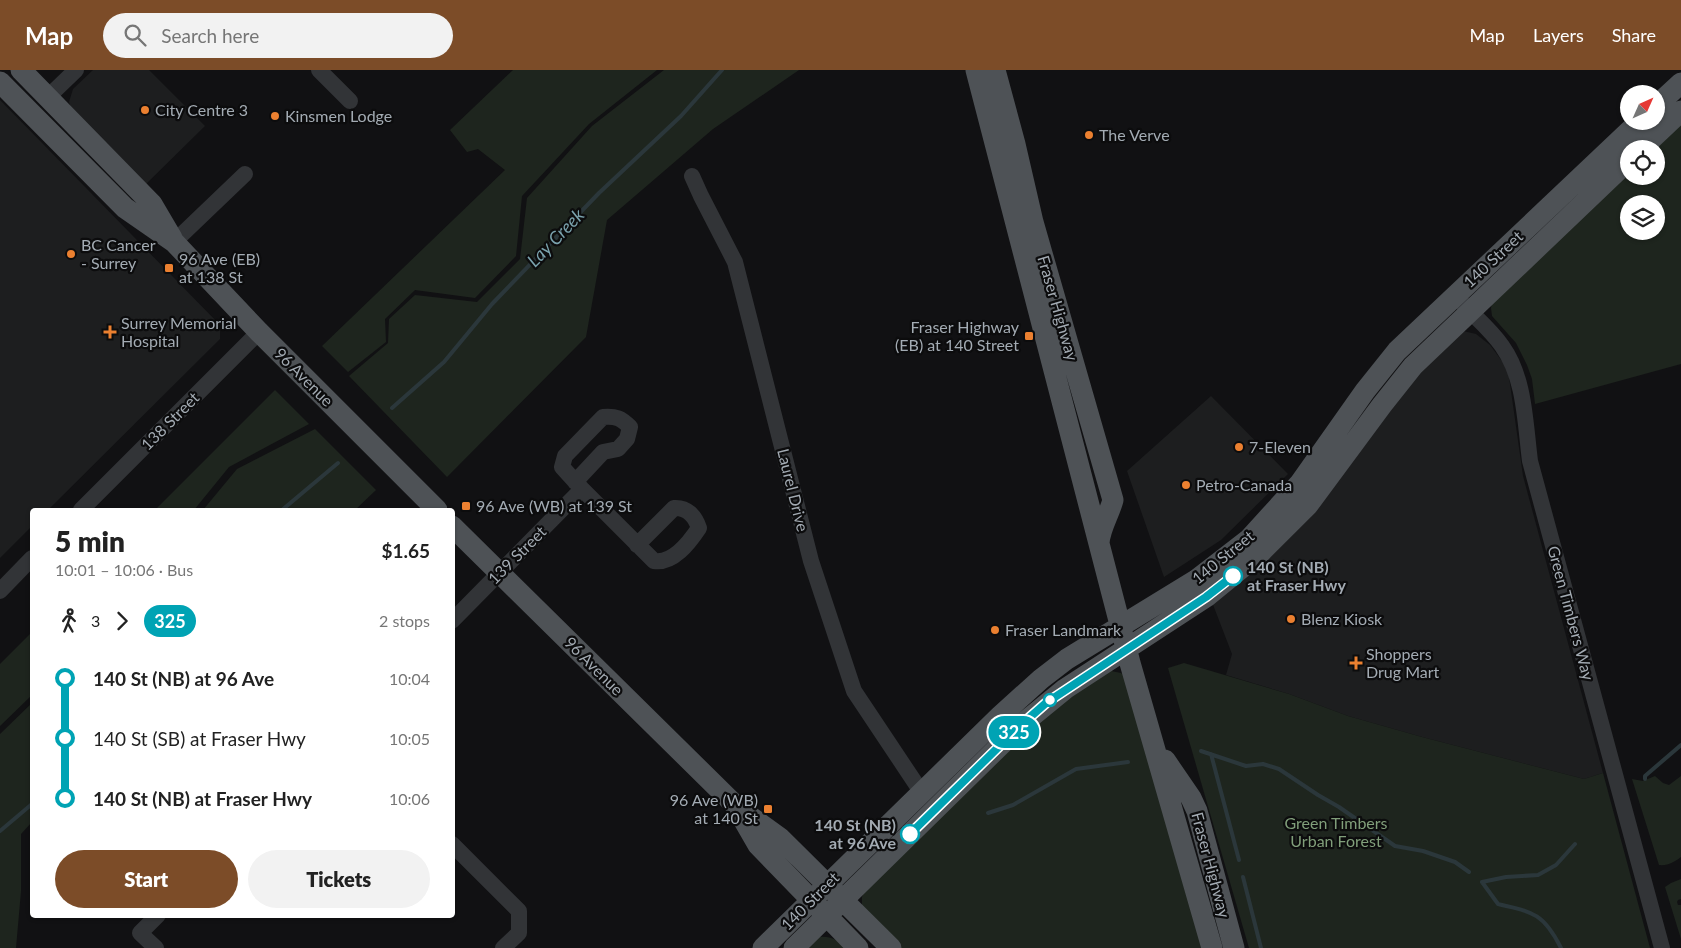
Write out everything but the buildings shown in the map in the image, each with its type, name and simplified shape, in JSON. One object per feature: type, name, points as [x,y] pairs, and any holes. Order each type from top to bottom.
[{"type":"main road","name":"96 Avenue","points":[[21,70],[152,204],[174,242]]},
{"type":"main road","name":"Fraser Highway","points":[[976,70],[1099,543],[1212,948]]},
{"type":"main road","name":"Fraser Highway","points":[[995,70],[1033,222],[1113,500],[1101,530],[1099,543]]},
{"type":"main road","name":"96 Avenue","points":[[0,82],[125,208],[174,242],[259,332],[435,508]]},
{"type":"main road","points":[[1665,98],[1681,83]]},
{"type":"main road","points":[[24,107],[37,104],[129,196],[152,204]]},
{"type":"main road","points":[[1650,140],[1681,111]]},
{"type":"main road","name":"140 Street","points":[[763,948],[1017,700],[1040,680],[1067,659],[1196,580],[1249,538],[1300,483],[1364,391],[1397,351],[1630,130]]},
{"type":"main road","name":"140 Street","points":[[794,948],[1021,725],[1065,689],[1128,650],[1206,597],[1261,552],[1282,532],[1313,497],[1413,366],[1620,169]]},
{"type":"main road","name":"96 Avenue","points":[[455,529],[736,806],[780,838],[891,948]]},
{"type":"main road","name":"Fraser Highway","points":[[1151,734],[1163,757],[1191,798],[1197,812],[1234,948]]},
{"type":"main road","name":"96 Avenue","points":[[736,806],[758,845],[858,948]]},
{"type":"street","points":[[48,97],[76,70]]},
{"type":"street","points":[[319,70],[350,101]]},
{"type":"street","points":[[174,242],[245,174]]},
{"type":"street","name":"Laurel Drive","points":[[692,176],[734,262],[811,561],[854,691],[922,793]]},
{"type":"street","name":"Green Timbers Way","points":[[1454,295],[1501,344],[1514,367],[1520,384],[1530,461],[1662,948]]},
{"type":"street","name":"138 Street","points":[[83,508],[259,332]]},
{"type":"street","name":"139 Street","points":[[455,618],[579,486],[638,545]]},
{"type":"street","points":[[0,591],[30,560]]},
{"type":"street","points":[[455,847],[519,911],[519,932],[503,948]]},
{"type":"street","points":[[155,918],[140,932],[156,948]]},
{"type":"shaded area","name":"City Centre 3","points":[[93,70],[149,70],[205,126],[145,185],[71,108],[69,102],[73,89]]},
{"type":"shaded area","name":"Surrey Memorial Hospital","points":[[0,100],[220,325],[220,339],[50,508],[30,508],[30,528],[0,558]]},
{"type":"shaded area","points":[[1463,331],[1476,334],[1490,345],[1505,365],[1509,377],[1523,476],[1603,773],[1584,779],[1348,716],[1289,694],[1226,675],[1232,654],[1212,602],[1407,386]]},
{"type":"shaded area","points":[[1211,396],[1288,474],[1221,540],[1164,577],[1127,471]]},
{"type":"green space","points":[[513,70],[657,70],[589,124],[522,196],[516,256],[475,298],[415,290],[385,319],[386,342],[348,372],[322,346],[505,170],[478,149],[467,152],[450,130]]},
{"type":"green space","points":[[664,70],[799,70],[713,129],[607,220],[586,337],[447,477],[349,376],[388,343],[389,319],[415,295],[477,302],[520,259],[527,198],[592,126]]},
{"type":"green space","points":[[1681,124],[1681,364],[1535,404],[1532,379],[1527,365],[1516,343],[1492,316],[1492,303],[1620,181],[1620,185],[1665,185],[1665,140]]},
{"type":"green space","points":[[275,390],[309,424],[229,467],[196,508],[157,508]]},
{"type":"green space","points":[[315,429],[376,490],[357,508],[205,508],[237,469]]},
{"type":"green space","points":[[30,634],[30,697],[0,726],[0,664]]},
{"type":"green space","name":"Green Timbers Urban Forest","points":[[1184,663],[1289,694],[1348,716],[1422,737],[1584,779],[1603,773],[1650,948],[1249,948],[1168,668]]},
{"type":"green space","points":[[1111,671],[1121,673],[1127,677],[1205,948],[901,948],[862,906],[864,892],[1051,710]]},
{"type":"green space","points":[[30,705],[30,824],[21,834],[21,891],[16,948],[0,948],[0,734]]},
{"type":"green space","points":[[1655,776],[1663,783],[1669,785],[1681,776],[1681,857],[1665,865],[1659,865],[1632,779],[1643,781]]},
{"type":"green space","points":[[1681,879],[1681,899],[1677,902],[1678,905],[1681,905],[1681,939],[1665,887]]},
{"type":"green space","points":[[819,937],[834,939],[847,948],[806,948]]},
{"type":"waterway","name":"Lay Creek","points":[[392,408],[444,362],[492,304],[599,193],[681,116],[722,70]]},
{"type":"waterway","name":"Lay Creek","points":[[284,508],[338,463]]},
{"type":"waterway","points":[[1645,779],[1645,776],[1681,745]]},
{"type":"waterway","points":[[1201,751],[1246,766],[1263,764],[1279,769],[1339,807],[1395,846],[1423,851],[1455,862],[1469,872]]},
{"type":"waterway","points":[[1211,754],[1239,860]]},
{"type":"waterway","points":[[988,813],[1013,805],[1076,769],[1128,762]]},
{"type":"waterway","name":"Lay Creek","points":[[0,831],[30,806]]},
{"type":"waterway","points":[[1482,882],[1506,877],[1538,875],[1556,865],[1575,844]]},
{"type":"waterway","points":[[1243,877],[1261,948]]},
{"type":"waterway","points":[[1482,882],[1498,904],[1529,912],[1543,921],[1561,948]]},
{"type":"bus line","name":"325","points":[[910,834],[1046,703],[1149,636],[1233,576]]},
{"type":"place","name":"City Centre 3","points":[[145,110]]},
{"type":"place","name":"Kinsmen Lodge","points":[[275,116]]},
{"type":"place","name":"The Verve","points":[[1089,135]]},
{"type":"place","name":"BC Cancer - Surrey","points":[[71,254]]},
{"type":"place","name":"96 Ave (EB) at 138 St","points":[[169,268]]},
{"type":"place","name":"Surrey Memorial Hospital","points":[[110,332]]},
{"type":"place","name":"Fraser Highway (EB) at 140 Street","points":[[1029,336]]},
{"type":"place","name":"7-Eleven","points":[[1239,447]]},
{"type":"place","name":"Petro-Canada","points":[[1186,485]]},
{"type":"place","name":"96 Ave (WB) at 139 St","points":[[466,506]]},
{"type":"place","name":"140 St (NB) at Fraser Hwy","points":[[1233,576]]},
{"type":"place","name":"Blenz Kiosk","points":[[1291,619]]},
{"type":"place","name":"Fraser Landmark","points":[[995,630]]},
{"type":"place","name":"Shoppers Drug Mart","points":[[1356,663]]},
{"type":"place","name":"96 Ave (WB) at 140 St","points":[[768,809]]},
{"type":"place","name":"140 St (NB) at 96 Ave","points":[[910,834]]}]
